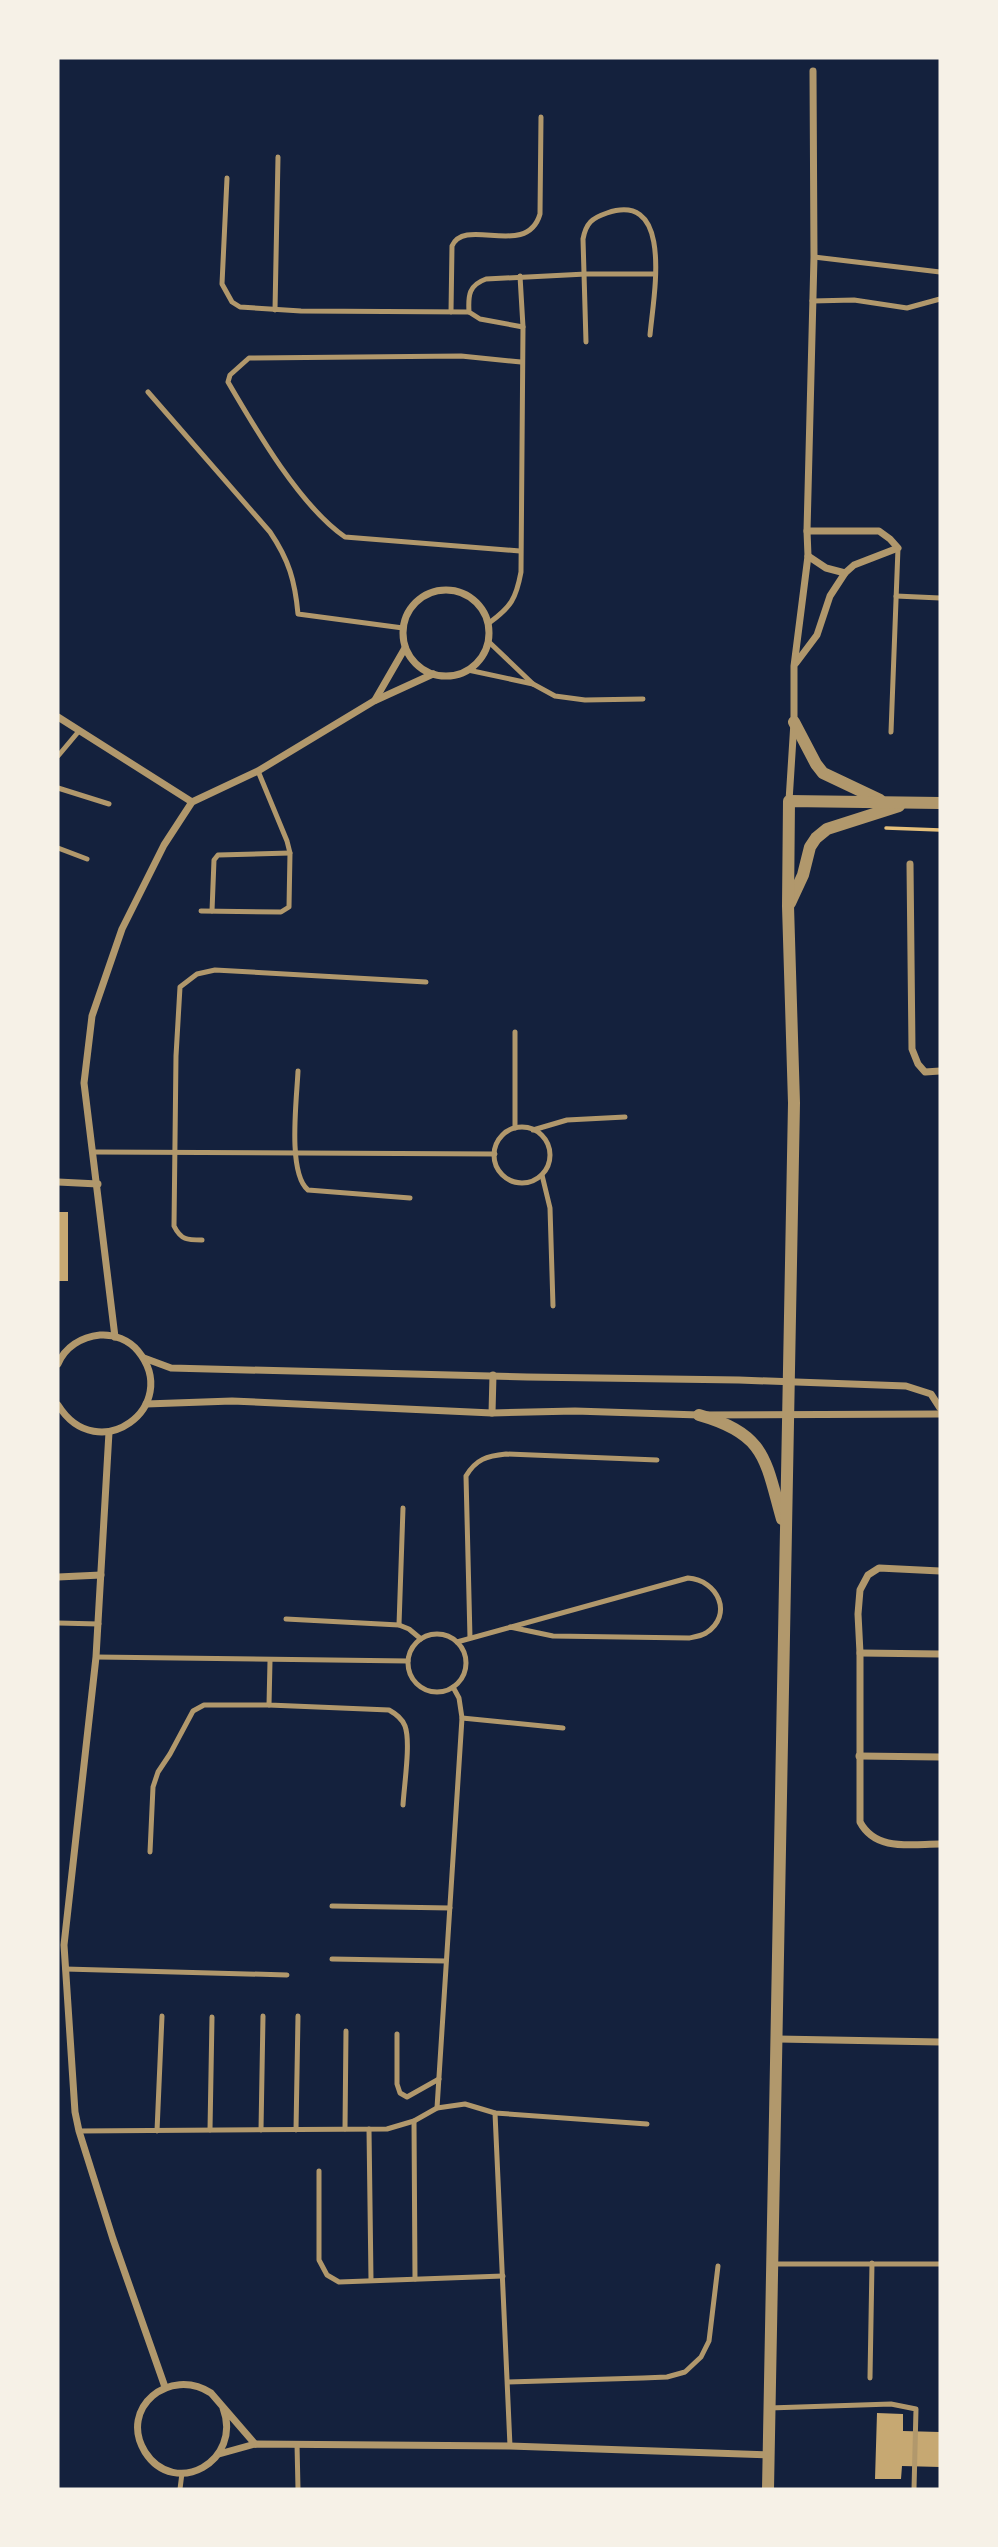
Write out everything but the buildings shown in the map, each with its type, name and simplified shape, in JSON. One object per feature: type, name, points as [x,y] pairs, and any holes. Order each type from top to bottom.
[{"type":"street","points":[[768,2489],[794,1103],[788,906],[789,801],[794,666],[808,556],[814,257],[813,71]]},
{"type":"street","points":[[794,666],[817,635],[831,596],[845,573],[854,565],[898,548],[879,531],[807,531]]},
{"type":"street","points":[[808,556],[825,568],[845,573]]},
{"type":"street","points":[[444,590],[464,593],[480,606],[489,624],[489,642],[482,658],[468,670],[451,676],[433,674],[417,665],[405,648],[403,628],[410,609],[425,595],[444,590]]},
{"type":"street","points":[[374,701],[405,648]]},
{"type":"street","points":[[115,1337],[84,1083],[92,1016],[122,929],[164,845],[192,802],[258,771],[374,701],[433,674]]},
{"type":"street","points":[[58,717],[192,802]]},
{"type":"street","points":[[794,722],[823,773],[883,802]]},
{"type":"street","points":[[789,801],[940,803]]},
{"type":"street","points":[[788,906],[803,875],[810,847],[816,838],[839,824],[906,803]]},
{"type":"street","points":[[910,864],[912,1049],[918,1064],[925,1072],[940,1071]]},
{"type":"street","points":[[58,1182],[98,1184]]},
{"type":"street","points":[[58,1364],[61,1356],[73,1344],[87,1337],[103,1335],[115,1337],[133,1346],[144,1358],[171,1368],[906,1386],[931,1394],[940,1408]]},
{"type":"street","points":[[58,1405],[65,1417],[78,1427],[93,1432],[109,1432],[131,1422],[146,1404],[150,1381],[144,1358]]},
{"type":"street","points":[[492,1413],[493,1375]]},
{"type":"street","points":[[146,1404],[232,1401],[492,1413],[575,1411],[699,1415],[940,1414]]},
{"type":"street","points":[[699,1415],[728,1423],[756,1445],[768,1467],[786,1533]]},
{"type":"street","points":[[109,1432],[99,1624],[64,1945],[65,1969],[79,2131],[164,2387]]},
{"type":"street","points":[[940,1571],[879,1568],[868,1575],[858,1600],[859,1816],[862,1827],[886,1844],[940,1844]]},
{"type":"street","points":[[58,1577],[101,1575]]},
{"type":"street","points":[[860,1653],[940,1654]]},
{"type":"street","points":[[859,1756],[940,1757]]},
{"type":"street","points":[[778,2039],[940,2042]]},
{"type":"street","points":[[223,2407],[227,2417],[227,2437],[213,2461],[198,2470],[182,2473],[167,2470],[155,2463],[145,2452],[139,2438],[138,2423],[142,2409],[151,2396],[164,2387],[184,2383],[203,2387],[218,2399],[255,2444]]},
{"type":"street","points":[[219,2454],[255,2444],[297,2444],[510,2446],[768,2455]]},
{"type":"lane","points":[[451,312],[452,246],[455,239],[462,235],[506,237],[523,233],[538,220],[541,117]]},
{"type":"lane","points":[[275,310],[278,157]]},
{"type":"lane","points":[[227,178],[222,284],[232,302],[240,307],[275,310],[469,312],[480,319],[523,327]]},
{"type":"lane","points":[[586,342],[585,229],[591,219],[615,210],[639,212],[650,223],[654,236],[655,274],[650,335]]},
{"type":"lane","points":[[814,257],[940,272]]},
{"type":"lane","points":[[469,312],[468,298],[471,289],[477,282],[486,279],[655,274]]},
{"type":"lane","points":[[489,624],[513,601],[521,572],[523,327],[520,276]]},
{"type":"lane","points":[[812,300],[853,300],[907,308],[940,299]]},
{"type":"lane","points":[[520,551],[345,537],[330,527],[306,501],[228,382],[230,374],[250,358],[461,356],[522,362]]},
{"type":"lane","points":[[148,392],[284,552],[296,587],[298,614],[403,628]]},
{"type":"lane","points":[[891,733],[898,548]]},
{"type":"lane","points":[[897,596],[940,598]]},
{"type":"lane","points":[[489,642],[533,684]]},
{"type":"lane","points":[[468,670],[533,684],[555,695],[585,700],[642,699]]},
{"type":"lane","points":[[58,757],[79,731]]},
{"type":"lane","points":[[201,911],[286,910],[289,906],[290,853],[258,771]]},
{"type":"lane","points":[[58,788],[109,804]]},
{"type":"lane","points":[[58,848],[87,859]]},
{"type":"lane","points":[[212,911],[214,860],[218,855],[290,853]]},
{"type":"lane","points":[[202,1240],[186,1240],[179,1236],[174,1226],[180,988],[186,981],[197,974],[215,970],[239,970],[426,982]]},
{"type":"lane","points":[[515,1032],[515,1128]]},
{"type":"lane","points":[[298,1070],[295,1153],[300,1181],[308,1190],[410,1198]]},
{"type":"lane","points":[[533,1130],[567,1120],[625,1117]]},
{"type":"lane","points":[[515,1128],[533,1130],[542,1135],[548,1145],[548,1166],[542,1175],[533,1181],[511,1181],[502,1175],[496,1165],[495,1154],[501,1138],[515,1128]]},
{"type":"lane","points":[[94,1152],[495,1154]]},
{"type":"lane","points":[[542,1175],[550,1208],[553,1306]]},
{"type":"lane","points":[[470,1638],[466,1476],[473,1464],[486,1457],[506,1454],[657,1460]]},
{"type":"lane","points":[[399,1625],[403,1508]]},
{"type":"lane","points":[[457,1642],[470,1638],[688,1578],[701,1579],[713,1587],[721,1605],[717,1620],[706,1633],[690,1638],[553,1636],[510,1627]]},
{"type":"lane","points":[[286,1619],[399,1625],[421,1639]]},
{"type":"lane","points":[[58,1623],[99,1624]]},
{"type":"lane","points":[[433,1634],[446,1635],[457,1642],[464,1653],[466,1666],[462,1678],[453,1687],[441,1692],[428,1691],[417,1685],[410,1674],[408,1661],[412,1648],[421,1639],[433,1634]]},
{"type":"lane","points":[[96,1657],[408,1661]]},
{"type":"lane","points":[[269,1705],[270,1661]]},
{"type":"lane","points":[[437,2108],[462,1718],[459,1698],[453,1687]]},
{"type":"lane","points":[[150,1852],[156,1780],[193,1710],[204,1705],[389,1710],[399,1716],[405,1726],[407,1741],[403,1805]]},
{"type":"lane","points":[[462,1718],[563,1728]]},
{"type":"lane","points":[[332,1906],[450,1908]]},
{"type":"lane","points":[[332,1959],[446,1961]]},
{"type":"lane","points":[[65,1969],[287,1975]]},
{"type":"lane","points":[[261,2130],[263,2016]]},
{"type":"lane","points":[[296,2130],[298,2016]]},
{"type":"lane","points":[[157,2131],[162,2017]]},
{"type":"lane","points":[[210,2130],[212,2017]]},
{"type":"lane","points":[[345,2129],[346,2031]]},
{"type":"lane","points":[[397,2034],[397,2084],[400,2093],[407,2097],[439,2079]]},
{"type":"lane","points":[[79,2131],[387,2129],[414,2121],[437,2108],[466,2104],[495,2113],[647,2124]]},
{"type":"lane","points":[[495,2113],[510,2446]]},
{"type":"lane","points":[[414,2121],[415,2279]]},
{"type":"lane","points":[[369,2129],[371,2280]]},
{"type":"lane","points":[[319,2171],[319,2260],[327,2275],[339,2282],[503,2276]]},
{"type":"lane","points":[[870,2378],[872,2263]]},
{"type":"lane","points":[[773,2264],[940,2264]]},
{"type":"lane","points":[[508,2382],[667,2377],[685,2372],[701,2357],[709,2341],[718,2266]]},
{"type":"lane","points":[[769,2408],[891,2404],[916,2409],[914,2489]]},
{"type":"lane","points":[[297,2444],[298,2489]]},
{"type":"lane","points":[[180,2489],[182,2473]]}]
